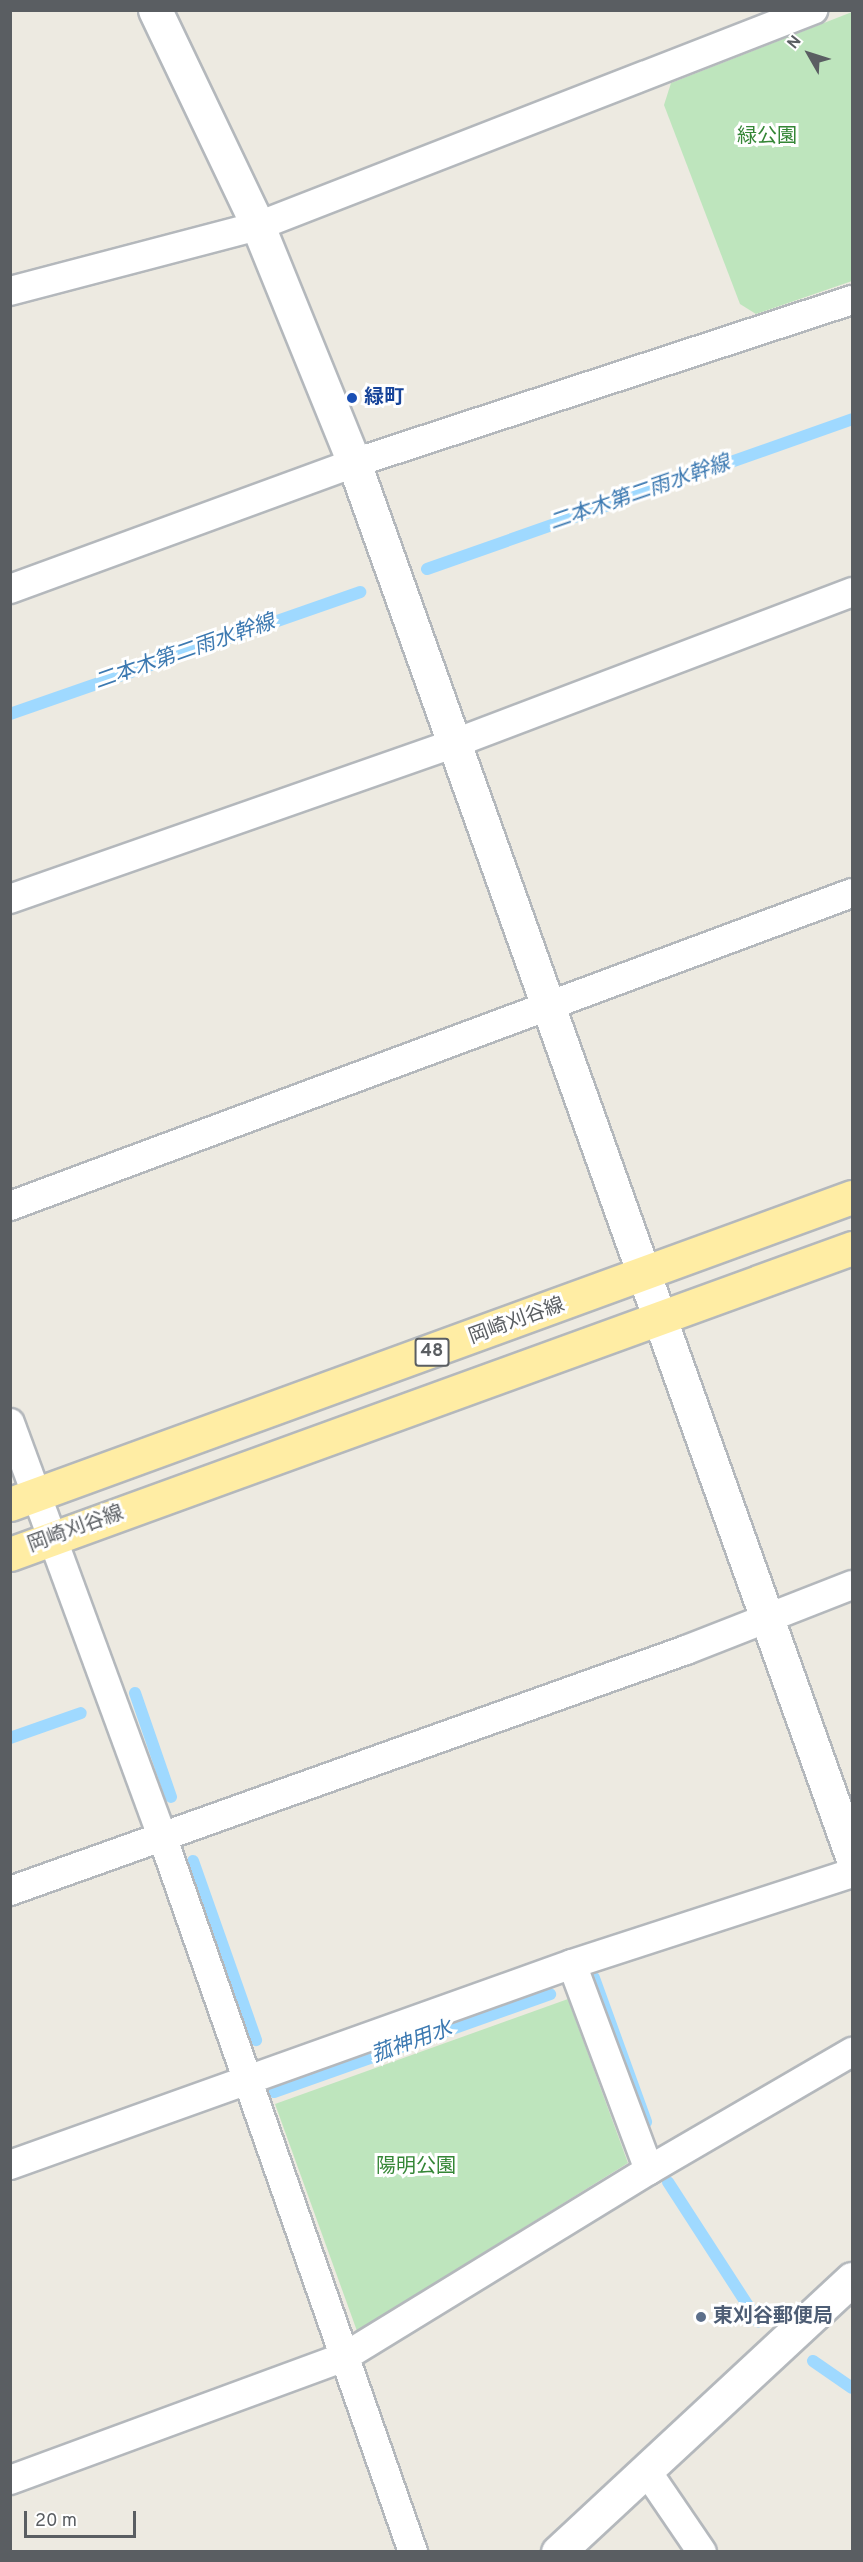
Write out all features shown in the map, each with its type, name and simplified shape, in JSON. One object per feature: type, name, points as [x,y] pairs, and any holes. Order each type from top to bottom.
[{"type":"main road","name":"岡崎刈谷線","points":[[23,1499],[643,1276],[852,1197]]},
{"type":"main road","name":"岡崎刈谷線","points":[[10,1554],[660,1322],[852,1248]]},
{"type":"street","points":[[155,10],[258,226],[354,463],[455,743],[545,1006],[852,1856]]},
{"type":"street","points":[[10,291],[258,226],[813,10]]},
{"type":"street","points":[[10,589],[354,463],[852,300]]},
{"type":"street","points":[[10,899],[455,743],[852,592]]},
{"type":"street","points":[[10,1206],[852,893]]},
{"type":"street","points":[[10,1423],[23,1499],[53,1538],[162,1836],[413,2552]]},
{"type":"street","points":[[10,1891],[767,1618],[852,1585]]},
{"type":"street","points":[[10,2165],[572,1964],[852,1873]]},
{"type":"street","points":[[572,1964],[648,2170]]},
{"type":"street","points":[[10,2480],[344,2357],[648,2170],[852,2052]]},
{"type":"street","points":[[558,2552],[852,2279]]},
{"type":"street","points":[[646,2470],[702,2552]]},
{"type":"green space","name":"緑公園","points":[[852,12],[852,281],[756,314],[740,304],[664,105],[671,83]]},
{"type":"green space","name":"陽明公園","points":[[568,1999],[628,2163],[357,2331],[275,2104]]},
{"type":"waterway","name":"二本木第二雨水幹線","points":[[427,569],[852,419]]},
{"type":"waterway","name":"二本木第二雨水幹線","points":[[10,714],[360,592]]},
{"type":"waterway","name":"菰神用水","points":[[135,1693],[171,1797]]},
{"type":"waterway","name":"菰神用水","points":[[10,1738],[81,1713]]},
{"type":"waterway","name":"菰神用水","points":[[193,1861],[256,2040]]},
{"type":"waterway","name":"菰神用水","points":[[594,1978],[646,2122]]},
{"type":"waterway","name":"菰神用水","points":[[274,2092],[550,1994]]},
{"type":"waterway","name":"菰神用水","points":[[668,2182],[758,2321]]},
{"type":"waterway","name":"菰神用水","points":[[813,2361],[852,2388]]},
{"type":"place","name":"緑町","points":[[352,398]]},
{"type":"place","name":"東刈谷郵便局","points":[[701,2317]]}]
